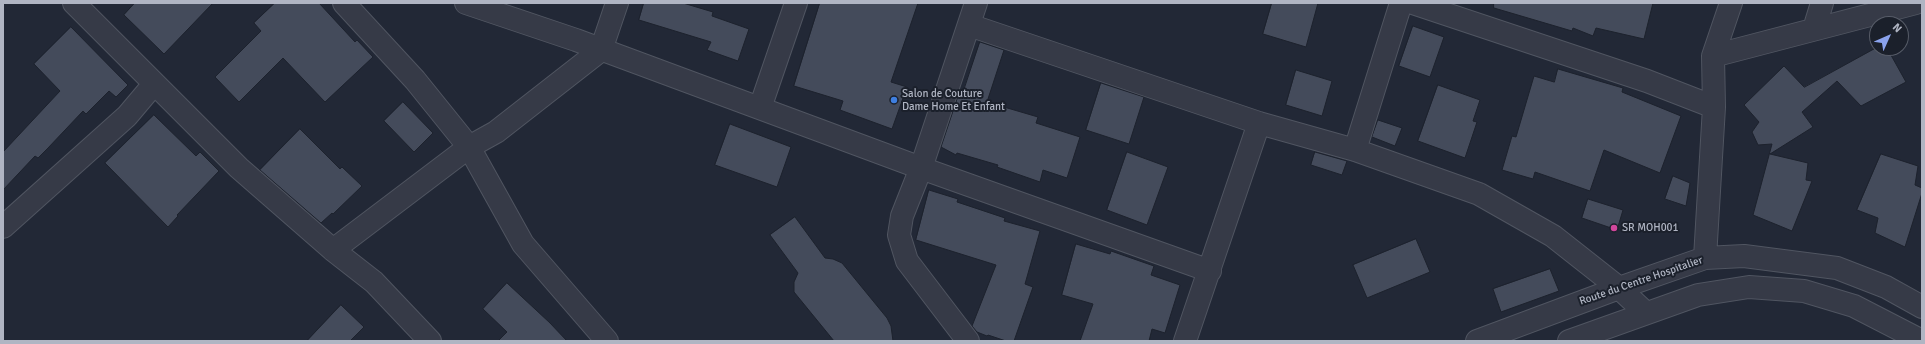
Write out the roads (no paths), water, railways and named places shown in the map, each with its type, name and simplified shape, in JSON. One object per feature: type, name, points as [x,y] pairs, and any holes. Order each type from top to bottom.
[{"type":"street","points":[[74,3],[239,168],[333,250],[374,282],[430,341]]},
{"type":"street","points":[[344,3],[415,80],[469,147],[523,244],[607,341]]},
{"type":"street","points":[[466,3],[601,50],[921,168],[1210,271]]},
{"type":"street","points":[[333,250],[469,147],[496,132],[601,50],[617,3]]},
{"type":"street","points":[[760,108],[796,3]]},
{"type":"street","points":[[968,341],[907,261],[899,235],[902,216],[921,168],[976,3]]},
{"type":"street","points":[[1355,150],[1402,3]]},
{"type":"street","points":[[1413,3],[1648,81],[1714,107]]},
{"type":"street","points":[[1705,258],[1714,107],[1713,56],[1731,3]]},
{"type":"street","points":[[1814,29],[1822,3]]},
{"type":"street","points":[[1713,56],[1916,3]]},
{"type":"street","points":[[969,25],[1259,123],[1355,150],[1479,194],[1553,236],[1619,288],[1646,313]]},
{"type":"street","points":[[3,227],[127,116],[154,84]]},
{"type":"street","points":[[1185,341],[1259,123]]},
{"type":"street","name":"Route du Centre Hospitalier","points":[[1477,341],[1619,288],[1705,258],[1744,256],[1837,268],[1886,287],[1922,307]]},
{"type":"street","points":[[1569,341],[1698,295],[1749,287],[1804,291],[1854,306],[1922,341]]},
{"type":"place","name":"Salon de Couture Dame Home Et Enfant","points":[[894,100]]},
{"type":"place","name":"SR MOH001","points":[[1614,228]]}]
